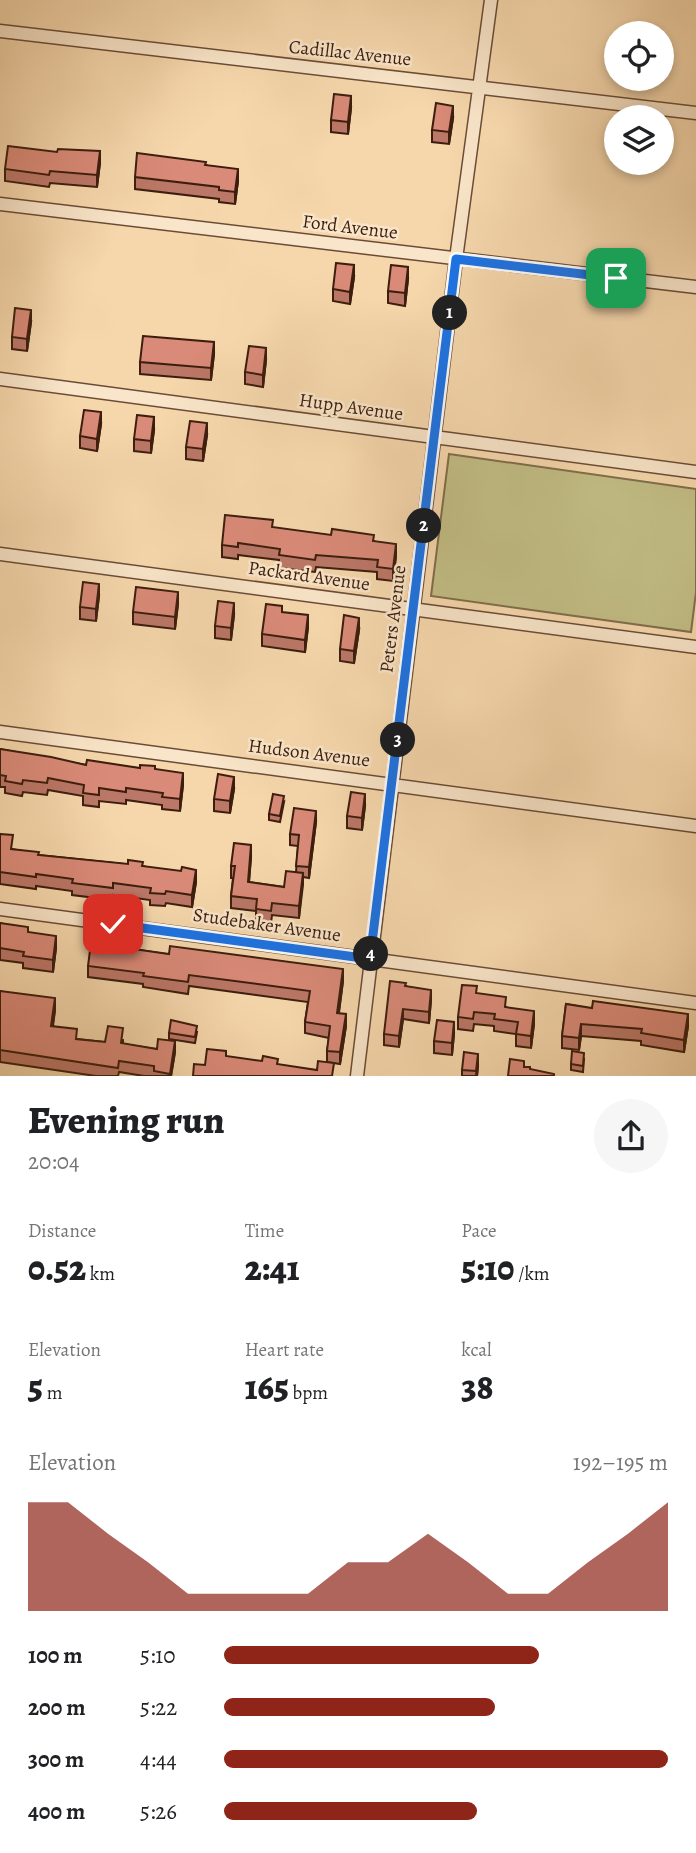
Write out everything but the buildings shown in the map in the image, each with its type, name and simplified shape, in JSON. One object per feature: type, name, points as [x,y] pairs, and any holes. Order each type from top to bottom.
[{"type":"street","name":"Peters Avenue","points":[[357,1076],[456,259],[491,0]]},
{"type":"street","name":"Cadillac Avenue","points":[[0,31],[696,113]]},
{"type":"street","name":"Ford Avenue","points":[[0,204],[696,287]]},
{"type":"street","name":"Hupp Avenue","points":[[0,379],[696,472]]},
{"type":"street","name":"Packard Avenue","points":[[0,554],[696,647]]},
{"type":"street","name":"Hudson Avenue","points":[[0,732],[696,826]]},
{"type":"street","name":"Studebaker Avenue","points":[[0,909],[696,1003]]},
{"type":"shaded area","points":[[449,454],[696,489],[696,592],[691,632],[431,596]]},
{"type":"route","points":[[113,924],[370,959],[456,259],[616,278]]}]
